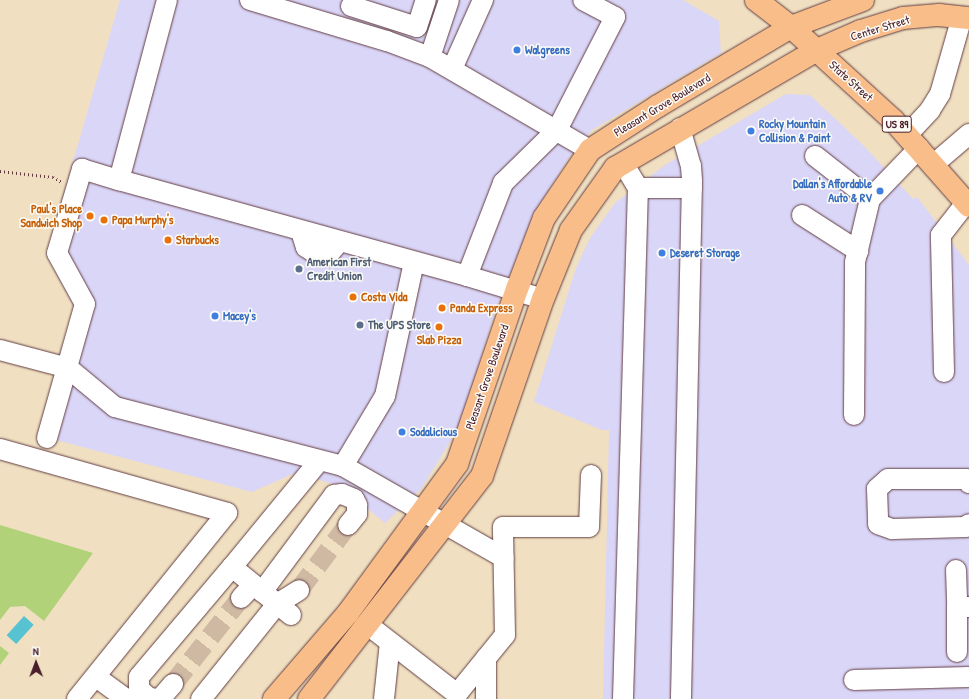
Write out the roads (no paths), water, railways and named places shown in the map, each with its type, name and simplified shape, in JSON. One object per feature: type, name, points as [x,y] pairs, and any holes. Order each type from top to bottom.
[{"type":"main road","name":"State Street","points":[[756,0],[791,27],[817,50],[913,141],[968,205]]},
{"type":"main road","points":[[791,27],[864,0]]},
{"type":"main road","name":"Center Street","points":[[817,50],[861,32],[903,18],[940,15],[965,17]]},
{"type":"main road","name":"Pleasant Grove Boulevard","points":[[274,699],[348,613],[457,464],[517,289],[544,218],[590,150],[658,106],[791,27]]},
{"type":"main road","points":[[309,699],[368,625],[482,476],[543,298],[571,230],[615,168],[680,128],[817,50]]},
{"type":"street","points":[[119,180],[167,0]]},
{"type":"street","points":[[250,0],[299,7],[345,28],[430,57],[590,150]]},
{"type":"street","points":[[345,28],[352,3],[417,27],[426,0]]},
{"type":"street","points":[[430,57],[449,0]]},
{"type":"street","points":[[452,69],[484,0]]},
{"type":"street","points":[[466,276],[503,183],[557,130],[616,17],[584,0]]},
{"type":"street","points":[[854,415],[855,262],[870,199],[913,141],[940,94],[965,17]]},
{"type":"street","points":[[680,128],[692,166],[681,699]]},
{"type":"street","points":[[934,164],[969,134]]},
{"type":"street","points":[[814,156],[870,199]]},
{"type":"street","points":[[623,163],[638,188],[623,699]]},
{"type":"street","points":[[47,438],[62,367],[85,304],[57,253],[82,169],[340,242],[517,289],[543,298]]},
{"type":"street","points":[[638,188],[692,188]]},
{"type":"street","points":[[944,372],[941,235],[968,205]]},
{"type":"street","points":[[802,215],[858,251]]},
{"type":"street","points":[[343,466],[385,396],[414,262]]},
{"type":"street","points":[[0,350],[62,367],[115,407],[343,466],[504,558]]},
{"type":"street","points":[[0,449],[227,513],[90,691],[126,699]]},
{"type":"street","points":[[173,684],[159,699],[149,698],[139,689],[139,677],[319,461]]},
{"type":"street","points":[[368,625],[457,694],[505,635],[503,528],[589,527],[591,475]]},
{"type":"street","points":[[968,530],[892,529],[878,524],[877,489],[888,479],[967,479],[969,483]]},
{"type":"street","points":[[252,592],[334,495],[342,494],[354,500],[357,505],[357,514],[348,525]]},
{"type":"street","points":[[232,567],[252,592],[284,609]]},
{"type":"street","points":[[956,570],[963,607],[957,652]]},
{"type":"street","points":[[201,699],[284,609],[299,590]]},
{"type":"street","points":[[384,699],[390,642]]},
{"type":"street","points":[[486,658],[486,699]]},
{"type":"street","points":[[854,680],[969,677]]},
{"type":"water","points":[[24,616],[34,625],[16,644],[7,635]]},
{"type":"tunnel","points":[[299,590],[348,525]]},
{"type":"tunnel","points":[[173,684],[241,598]]},
{"type":"place","name":"Walgreens","points":[[517,50]]},
{"type":"place","name":"Rocky Mountain Collision & Paint","points":[[751,131]]},
{"type":"place","name":"Dallan's Affordable Auto & RV","points":[[880,191]]},
{"type":"place","name":"Paul's Place Sandwich Shop","points":[[90,216]]},
{"type":"place","name":"Papa Murphy's","points":[[104,220]]},
{"type":"place","name":"Starbucks","points":[[168,240]]},
{"type":"place","name":"Deseret Storage","points":[[662,253]]},
{"type":"place","name":"American First Credit Union","points":[[299,269]]},
{"type":"place","name":"Costa Vida","points":[[353,297]]},
{"type":"place","name":"Panda Express","points":[[442,308]]},
{"type":"place","name":"Macey's","points":[[215,316]]},
{"type":"place","name":"The UPS Store","points":[[360,325]]},
{"type":"place","name":"Slab Pizza","points":[[439,327]]},
{"type":"place","name":"Sodalicious","points":[[402,432]]}]
